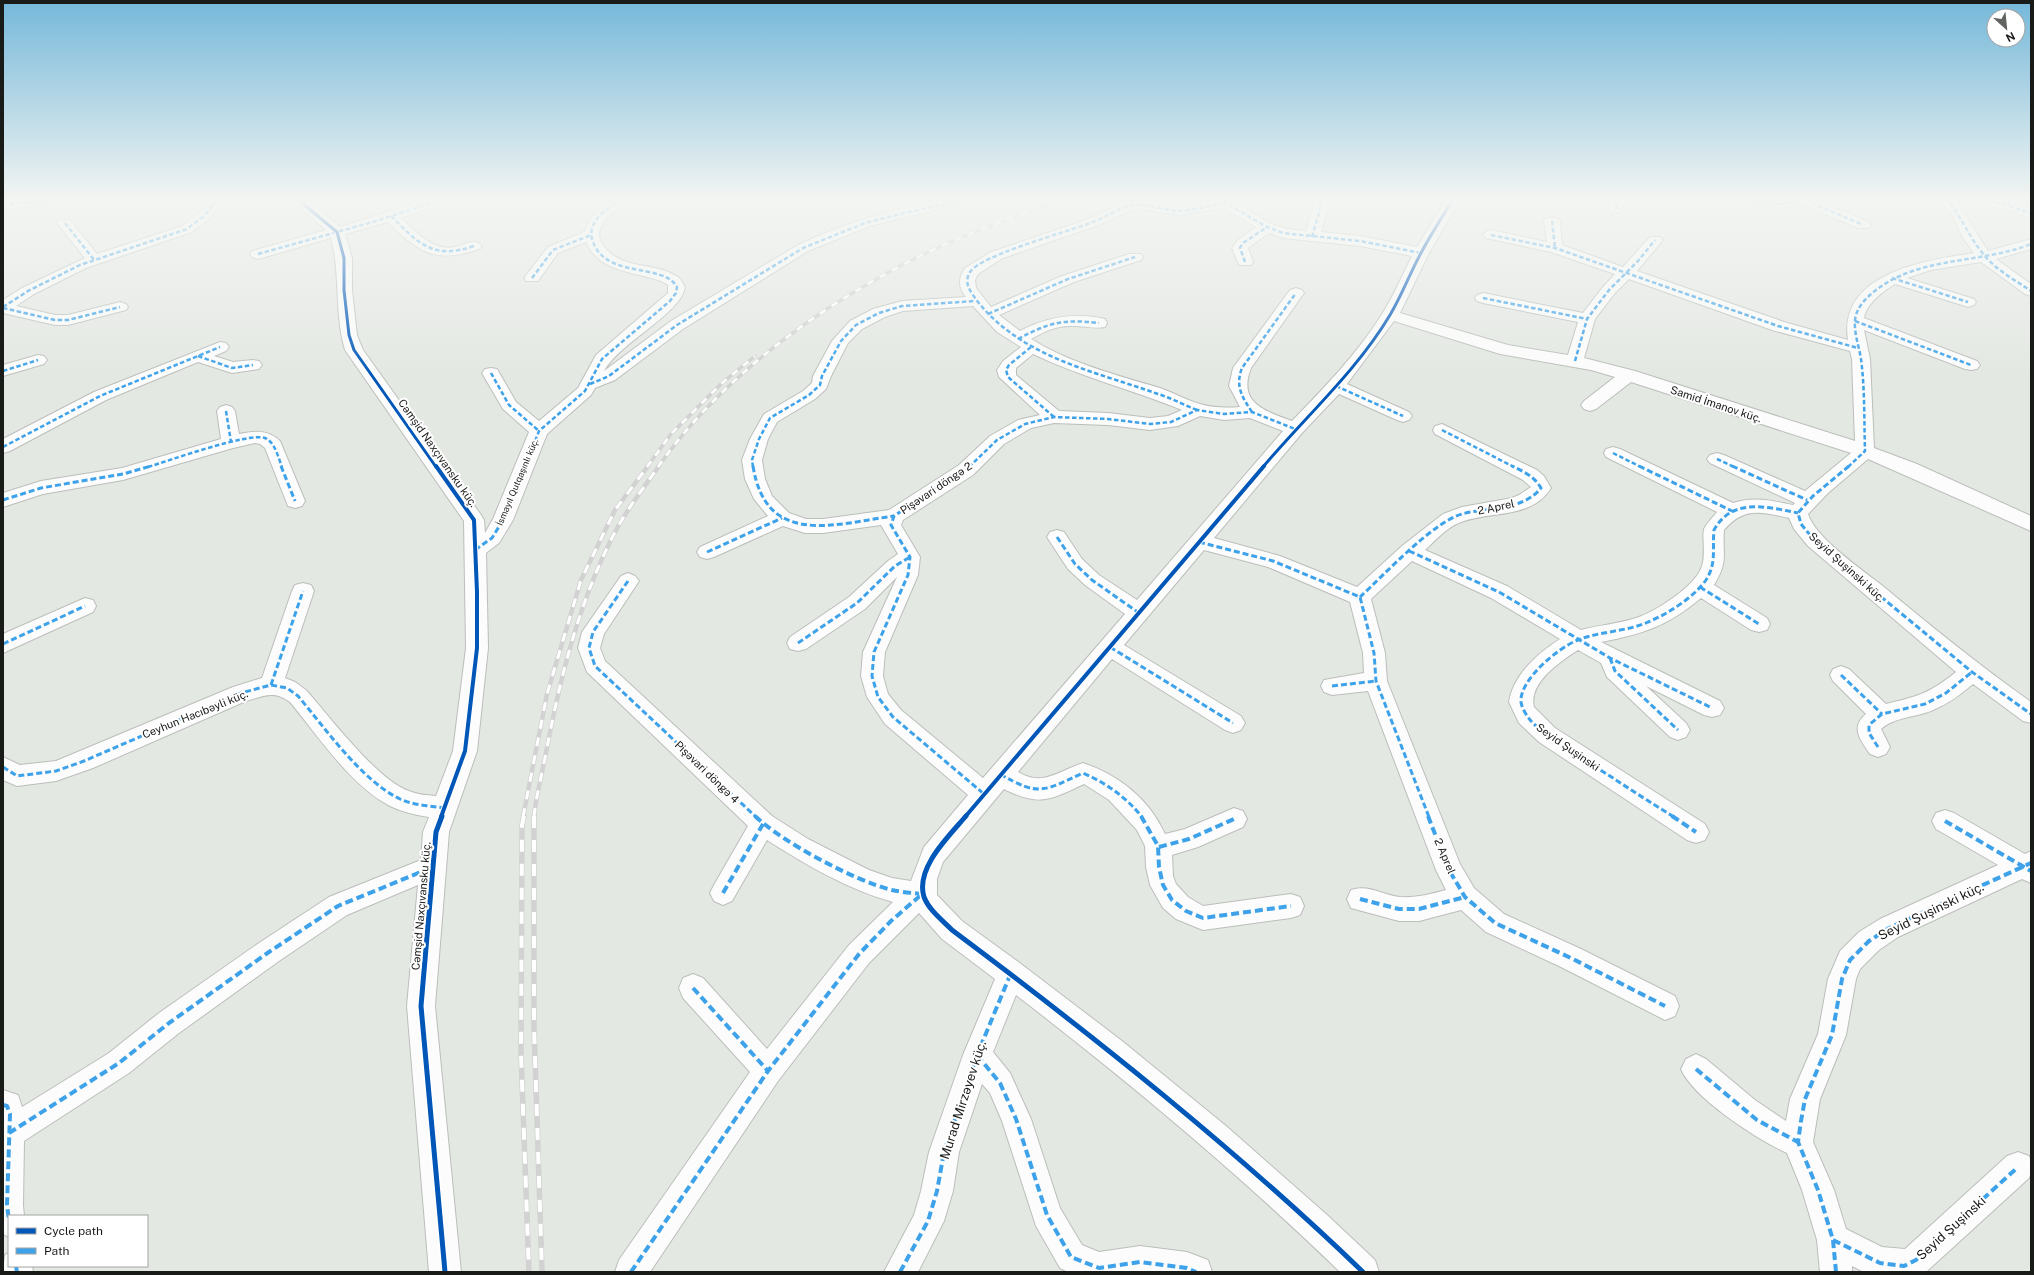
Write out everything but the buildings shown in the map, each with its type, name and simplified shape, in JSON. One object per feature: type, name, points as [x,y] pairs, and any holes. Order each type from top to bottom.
[{"type":"street","points":[[3,308],[35,288],[101,258]]},
{"type":"street","name":"Cəmşid Naxçıvansku küç.","points":[[344,258],[344,290],[349,335],[354,350],[474,520],[477,648],[465,751],[436,832],[421,1006],[445,1272]]},
{"type":"street","points":[[532,278],[547,258]]},
{"type":"street","name":"İsmayıl Qutqaşınlı küç.","points":[[475,550],[492,538],[503,520],[538,431],[575,401],[590,384],[602,360],[670,301],[676,293],[677,287],[671,280],[619,266],[606,258]]},
{"type":"street","points":[[590,384],[609,376],[677,325],[787,258]]},
{"type":"street","points":[[993,258],[982,262],[970,271],[967,280],[968,289],[975,300],[988,314],[1024,343],[1054,359],[1080,369],[1159,394],[1197,410],[1224,414],[1252,412],[1295,429]]},
{"type":"street","points":[[988,314],[1068,279],[1133,258]]},
{"type":"street","points":[[1243,258],[1245,262]]},
{"type":"street","points":[[1363,1272],[1324,1234],[1172,1100],[1011,973],[952,930],[934,912],[922,894],[924,877],[933,855],[1000,774],[1295,429],[1336,386],[1372,341],[1390,314],[1419,258]]},
{"type":"street","points":[[1583,258],[1778,326],[1858,348]]},
{"type":"street","points":[[1575,361],[1587,319],[1609,290],[1641,258]]},
{"type":"street","points":[[1613,453],[1732,511],[1756,505],[1802,506],[1854,463],[1865,451],[1862,359],[1858,348],[1855,320],[1858,309],[1874,290],[1892,278],[1935,264],[1975,258]]},
{"type":"street","points":[[1986,258],[1992,264],[2031,291]]},
{"type":"street","points":[[1892,278],[1968,302]]},
{"type":"street","points":[[1252,412],[1239,392],[1237,379],[1242,368],[1296,293]]},
{"type":"street","points":[[1483,298],[1587,319]]},
{"type":"street","points":[[894,516],[823,526],[805,526],[782,518],[764,499],[754,478],[752,460],[759,439],[770,418],[810,395],[820,385],[822,376],[842,341],[856,325],[878,313],[902,306],[975,300]]},
{"type":"street","points":[[3,308],[55,320],[68,320],[120,307]]},
{"type":"street","name":"Samid İmanov küç.","points":[[1390,314],[1506,350],[1575,361],[1629,375],[1865,451],[1910,469],[2031,524]]},
{"type":"street","points":[[1054,417],[1008,377],[1006,370],[1024,343],[1047,323],[1060,320],[1099,323]]},
{"type":"street","points":[[1855,320],[1971,365]]},
{"type":"street","points":[[3,447],[100,396],[220,347]]},
{"type":"street","points":[[198,356],[232,368],[253,365]]},
{"type":"street","points":[[3,371],[38,360]]},
{"type":"street","points":[[491,373],[508,405],[538,431]]},
{"type":"street","points":[[1590,405],[1629,375]]},
{"type":"street","points":[[1336,386],[1403,416]]},
{"type":"street","name":"Pişəvari döngə 2","points":[[910,557],[891,525],[894,516],[966,470],[997,440],[1010,431],[1025,424],[1054,417],[1108,419],[1150,424],[1171,422],[1197,410]]},
{"type":"street","points":[[226,411],[231,442]]},
{"type":"street","name":"2 Aprel","points":[[1442,430],[1530,475],[1537,481],[1541,488],[1538,494],[1530,498],[1497,509],[1468,512],[1452,517],[1409,551],[1360,597],[1374,653],[1376,681],[1449,870],[1465,897],[1495,923],[1571,958],[1665,1006]]},
{"type":"street","points":[[3,500],[41,488],[123,474],[231,442],[255,437],[265,438],[273,445],[295,500]]},
{"type":"street","points":[[1717,459],[1802,506]]},
{"type":"street","name":"Seyid Şuşinski küç.","points":[[1802,506],[1801,524],[1815,541],[1972,672],[2031,714]]},
{"type":"street","name":"Seyid Şuşinski","points":[[1696,832],[1547,735],[1530,720],[1521,703],[1523,691],[1550,657],[1577,640],[1634,628],[1655,620],[1700,587],[1709,575],[1714,560],[1714,530],[1732,511]]},
{"type":"street","points":[[707,552],[782,518]]},
{"type":"street","points":[[1057,537],[1075,564],[1092,580],[1139,613]]},
{"type":"street","points":[[1199,542],[1273,561],[1360,597]]},
{"type":"street","points":[[1409,551],[1498,592],[1577,640],[1610,658],[1712,708]]},
{"type":"street","points":[[798,643],[857,603],[895,566],[910,557]]},
{"type":"street","points":[[910,557],[908,575],[874,652],[872,676],[878,697],[893,716],[984,794]]},
{"type":"street","name":"Pişəvari döngə 4","points":[[628,581],[593,632],[589,648],[595,666],[763,824],[799,847],[861,879],[892,890],[922,894]]},
{"type":"street","points":[[1700,587],[1759,624]]},
{"type":"street","points":[[271,685],[303,591]]},
{"type":"street","points":[[3,644],[85,606]]},
{"type":"street","points":[[1110,647],[1233,723]]},
{"type":"street","points":[[1610,658],[1615,672],[1678,730]]},
{"type":"street","points":[[1878,747],[1869,733],[1869,725],[1882,714],[1925,704],[1946,693],[1972,672]]},
{"type":"street","points":[[1841,676],[1882,714]]},
{"type":"street","points":[[1332,686],[1376,681]]},
{"type":"street","name":"Ceyhun Hacıbəyli küç.","points":[[3,767],[17,776],[56,771],[241,693],[271,685],[288,688],[298,696],[372,779],[398,798],[419,806],[445,808]]},
{"type":"street","points":[[1000,774],[1022,788],[1034,790],[1052,789],[1083,773],[1097,778],[1124,798],[1146,822],[1159,847],[1161,883],[1171,900],[1190,914],[1203,918],[1291,906]]},
{"type":"street","points":[[1159,847],[1189,839],[1234,819]]},
{"type":"street","points":[[1945,821],[2029,867]]},
{"type":"street","points":[[723,893],[763,824]]},
{"type":"street","points":[[8,1215],[6,1119],[119,1063],[169,1023],[338,906],[433,867]]},
{"type":"street","name":"Seyid Şuşinski küç.","points":[[1798,1142],[1805,1099],[1832,1035],[1842,979],[1850,960],[1870,941],[1889,928],[2029,867]]},
{"type":"street","points":[[631,1272],[768,1071],[859,954],[891,921],[922,894]]},
{"type":"street","points":[[1360,899],[1399,909],[1419,909],[1465,897]]},
{"type":"street","name":"Murad Mirzəyev küç.","points":[[900,1272],[928,1220],[937,1190],[944,1152],[977,1055],[1011,973]]},
{"type":"street","points":[[693,988],[768,1071]]},
{"type":"street","points":[[977,1055],[1000,1083],[1016,1119],[1047,1215],[1071,1256],[1099,1268],[1140,1262],[1187,1268],[1196,1272]]},
{"type":"street","points":[[1696,1069],[1754,1119],[1780,1135],[1798,1142],[1818,1190],[1833,1240],[1836,1272]]},
{"type":"street","name":"Seyid Şuşinski","points":[[1833,1240],[1880,1263],[1904,1266],[1916,1260],[2018,1167]]},
{"type":"railway","points":[[658,467],[685,432],[716,398],[749,367],[785,338],[823,312],[862,288],[918,258]]},
{"type":"railway","points":[[647,467],[671,434],[722,383],[755,356]]},
{"type":"railway","points":[[523,817],[547,694],[581,580],[615,510],[648,466]]},
{"type":"railway","points":[[534,817],[556,702],[570,646],[588,592],[616,530],[659,466]]},
{"type":"railway","points":[[524,816],[522,825],[521,1054],[529,1272]]},
{"type":"railway","points":[[534,817],[534,1026],[542,1272]]},
{"type":"marked path","points":[[3,307],[28,291],[80,265],[102,258]]},
{"type":"marked path","points":[[532,278],[547,258]]},
{"type":"marked path","points":[[475,550],[492,538],[503,520],[539,431],[585,391],[602,359],[614,347],[670,301],[676,293],[677,287],[675,283],[667,278],[625,268],[617,265],[607,258]]},
{"type":"marked path","points":[[590,384],[609,376],[677,325],[787,258]]},
{"type":"marked path","points":[[993,258],[971,271],[967,280],[968,289],[988,314],[1003,328],[1039,351],[1080,369],[1159,394],[1197,410]]},
{"type":"marked path","points":[[988,314],[1068,279],[1133,258]]},
{"type":"marked path","points":[[1243,258],[1245,262]]},
{"type":"marked path","points":[[1582,258],[1778,326],[1858,348]]},
{"type":"marked path","points":[[1575,361],[1587,319],[1609,290],[1641,258]]},
{"type":"marked path","points":[[1978,258],[1929,265],[1896,276],[1881,285],[1860,307],[1855,320],[1855,330],[1861,359],[1865,451],[1821,488],[1798,513],[1801,524],[1815,541],[1839,562],[1972,672],[2031,714]]},
{"type":"marked path","points":[[1986,258],[1992,264],[2031,291]]},
{"type":"marked path","points":[[1892,278],[1968,302]]},
{"type":"marked path","points":[[1252,412],[1242,396],[1238,386],[1239,375],[1242,368],[1296,293]]},
{"type":"marked path","points":[[1483,298],[1587,319]]},
{"type":"marked path","points":[[894,516],[823,526],[805,526],[782,518],[764,499],[755,479],[752,460],[759,439],[770,418],[809,395],[820,385],[822,376],[841,341],[856,325],[879,313],[902,306],[975,301]]},
{"type":"marked path","points":[[3,308],[55,320],[68,320],[120,307]]},
{"type":"marked path","points":[[1018,339],[1049,324],[1057,322],[1074,321],[1099,323]]},
{"type":"marked path","points":[[1855,321],[1971,365]]},
{"type":"marked path","points":[[3,447],[100,396],[220,347]]},
{"type":"marked path","points":[[1031,347],[1009,365],[1006,370],[1008,377],[1054,417]]},
{"type":"marked path","points":[[198,356],[232,368],[253,365]]},
{"type":"marked path","points":[[3,371],[38,360]]},
{"type":"marked path","points":[[491,373],[509,405],[539,431]]},
{"type":"marked path","points":[[1336,386],[1403,416]]},
{"type":"marked path","points":[[984,794],[893,717],[878,697],[872,676],[874,652],[908,575],[910,557],[891,525],[894,516],[966,470],[997,440],[1025,424],[1054,417],[1108,419],[1150,424],[1171,422],[1197,410],[1224,414],[1252,412],[1295,429]]},
{"type":"marked path","points":[[226,411],[231,442]]},
{"type":"marked path","points":[[1360,597],[1417,544],[1439,526],[1453,517],[1515,504],[1535,495],[1541,488],[1537,481],[1530,475],[1442,430]]},
{"type":"marked path","points":[[3,500],[41,488],[123,474],[231,442],[255,437],[265,438],[273,445],[295,501]]},
{"type":"marked path","points":[[1613,453],[1732,511]]},
{"type":"marked path","points":[[1717,459],[1807,500]]},
{"type":"marked path","points":[[1696,832],[1547,735],[1531,721],[1524,712],[1521,702],[1522,694],[1533,675],[1561,649],[1578,640],[1590,636],[1625,629],[1648,622],[1659,617],[1697,590],[1711,572],[1715,553],[1714,530],[1725,516],[1733,510],[1742,507],[1760,506],[1798,513]]},
{"type":"marked path","points":[[707,552],[782,518]]},
{"type":"marked path","points":[[1057,537],[1075,564],[1092,580],[1139,613]]},
{"type":"marked path","points":[[1199,542],[1273,561],[1360,597],[1374,653],[1376,681],[1449,870],[1465,897],[1495,923],[1571,958],[1665,1006]]},
{"type":"marked path","points":[[1409,551],[1499,592],[1610,658],[1712,708]]},
{"type":"marked path","points":[[798,643],[857,603],[895,566],[910,557]]},
{"type":"marked path","points":[[628,581],[593,632],[589,648],[595,666],[763,824],[799,847],[861,879],[892,890],[922,894]]},
{"type":"marked path","points":[[1700,587],[1759,624]]},
{"type":"marked path","points":[[271,685],[303,591]]},
{"type":"marked path","points":[[3,644],[85,606]]},
{"type":"marked path","points":[[1110,647],[1233,723]]},
{"type":"marked path","points":[[1610,658],[1615,671],[1678,730]]},
{"type":"marked path","points":[[1878,747],[1869,733],[1869,725],[1882,714],[1925,704],[1946,693],[1972,672]]},
{"type":"marked path","points":[[1841,675],[1882,714]]},
{"type":"marked path","points":[[1332,686],[1376,681]]},
{"type":"marked path","points":[[3,767],[17,776],[56,771],[84,761],[241,693],[271,685],[287,688],[298,696],[360,768],[388,792],[411,803],[445,808]]},
{"type":"marked path","points":[[1000,774],[1025,787],[1034,790],[1042,790],[1050,788],[1083,773],[1095,778],[1118,792],[1137,812],[1153,834],[1159,848],[1160,876],[1167,893],[1179,906],[1194,915],[1203,918],[1291,906]]},
{"type":"marked path","points":[[1159,847],[1189,839],[1234,819]]},
{"type":"marked path","points":[[1945,821],[2031,871]]},
{"type":"marked path","points":[[723,893],[763,824]]},
{"type":"marked path","points":[[1836,1272],[1833,1240],[1818,1190],[1798,1142],[1805,1099],[1832,1035],[1842,979],[1850,960],[1869,941],[1889,928],[2031,863]]},
{"type":"marked path","points":[[9,1133],[119,1063],[169,1023],[269,952],[338,906],[433,867]]},
{"type":"marked path","points":[[631,1272],[768,1071],[859,954],[891,921],[922,894]]},
{"type":"marked path","points":[[1360,899],[1399,909],[1419,909],[1465,897]]},
{"type":"marked path","points":[[900,1272],[928,1221],[937,1191],[944,1152],[977,1055],[1011,973]]},
{"type":"marked path","points":[[693,988],[768,1071]]},
{"type":"marked path","points":[[977,1055],[1000,1083],[1016,1119],[1047,1215],[1071,1257],[1099,1268],[1140,1262],[1187,1268],[1196,1272]]},
{"type":"marked path","points":[[1696,1069],[1757,1120],[1783,1136],[1798,1142]]},
{"type":"marked path","points":[[3,1105],[7,1106],[10,1114],[7,1205],[8,1215]]},
{"type":"marked path","points":[[1833,1240],[1880,1263],[1904,1266],[1916,1260],[2018,1167]]},
{"type":"marked path","points":[[16,1267],[17,1272]]},
{"type":"cycle path","points":[[344,258],[344,290],[349,335],[354,350],[474,520],[477,592],[477,648],[465,751],[436,832],[421,1006],[445,1272]]},
{"type":"cycle path","points":[[1363,1272],[1315,1225],[1215,1136],[1059,1010],[952,930],[928,904],[924,896],[923,888],[927,868],[933,855],[1295,429],[1336,386],[1372,341],[1390,315],[1419,258]]}]
